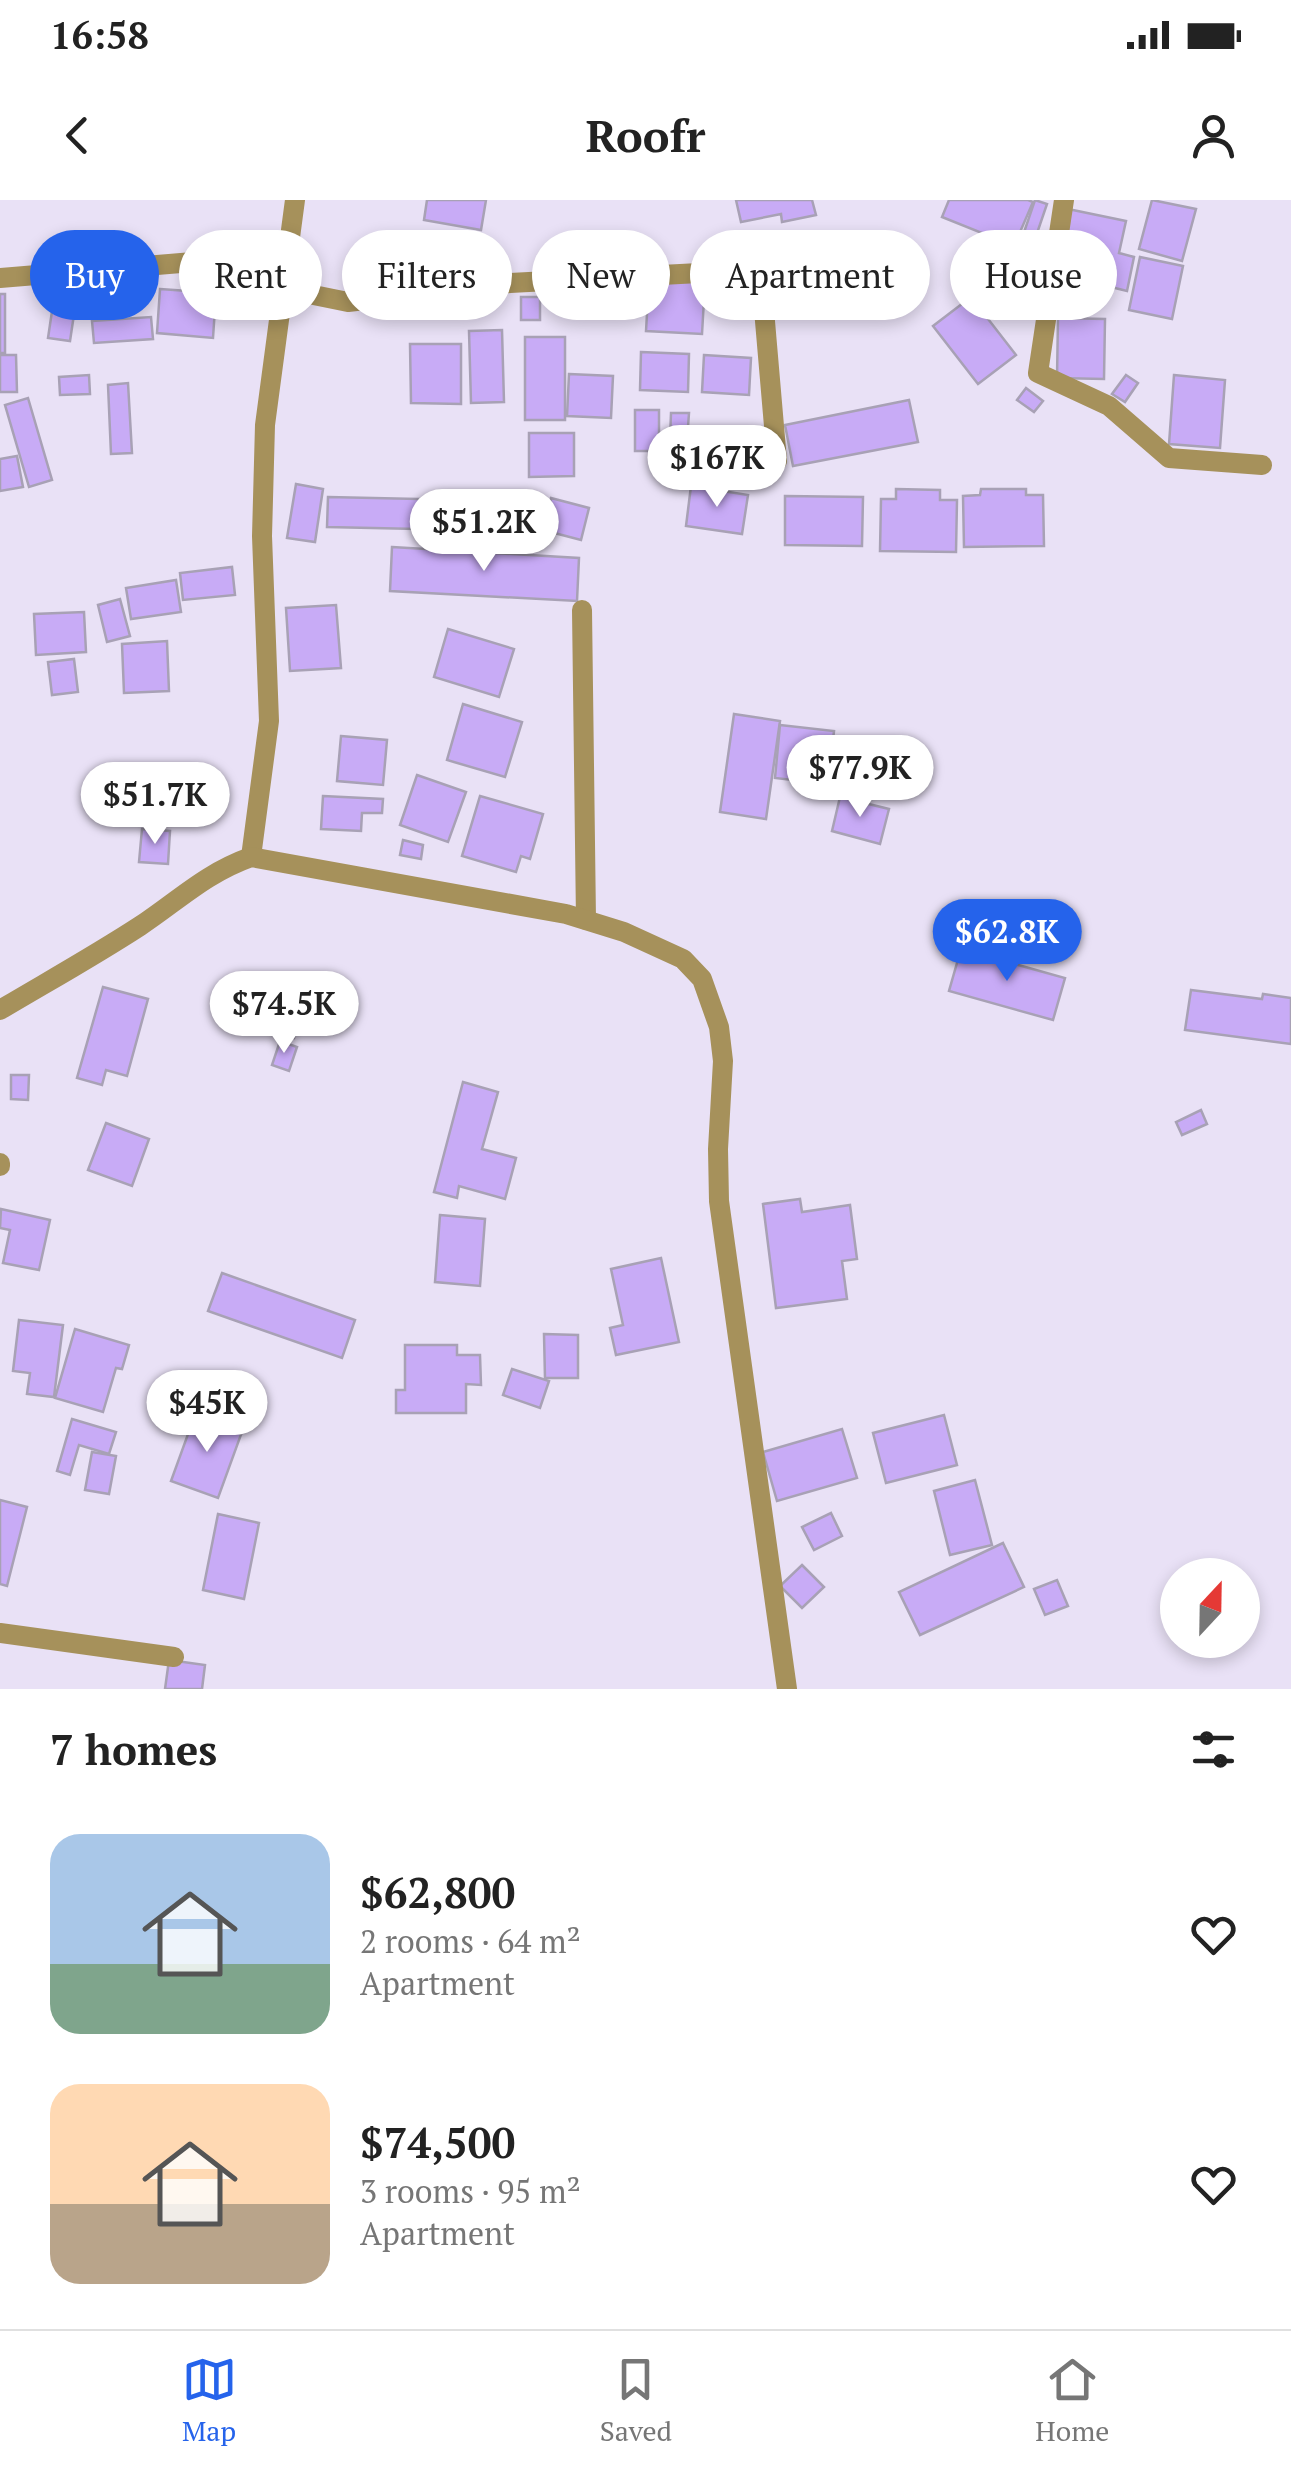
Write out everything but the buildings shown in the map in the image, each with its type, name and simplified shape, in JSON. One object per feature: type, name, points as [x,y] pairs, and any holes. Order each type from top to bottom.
[{"type":"street","points":[[291,230],[295,200]]},
{"type":"street","points":[[1064,200],[1038,373],[1109,406],[1169,458],[1262,465]]},
{"type":"street","points":[[0,278],[179,264]]},
{"type":"street","points":[[322,296],[348,302],[510,282],[737,271],[748,276],[763,298],[777,461]]},
{"type":"street","points":[[252,857],[269,721],[262,536],[265,425],[280,320]]},
{"type":"street","points":[[582,610],[586,920]]},
{"type":"street","points":[[0,1010],[142,924],[210,874],[252,857],[586,920],[624,932],[682,959],[702,979],[714,1007],[723,1062],[719,1201],[787,1689]]},
{"type":"street","points":[[0,1633],[174,1657]]}]
